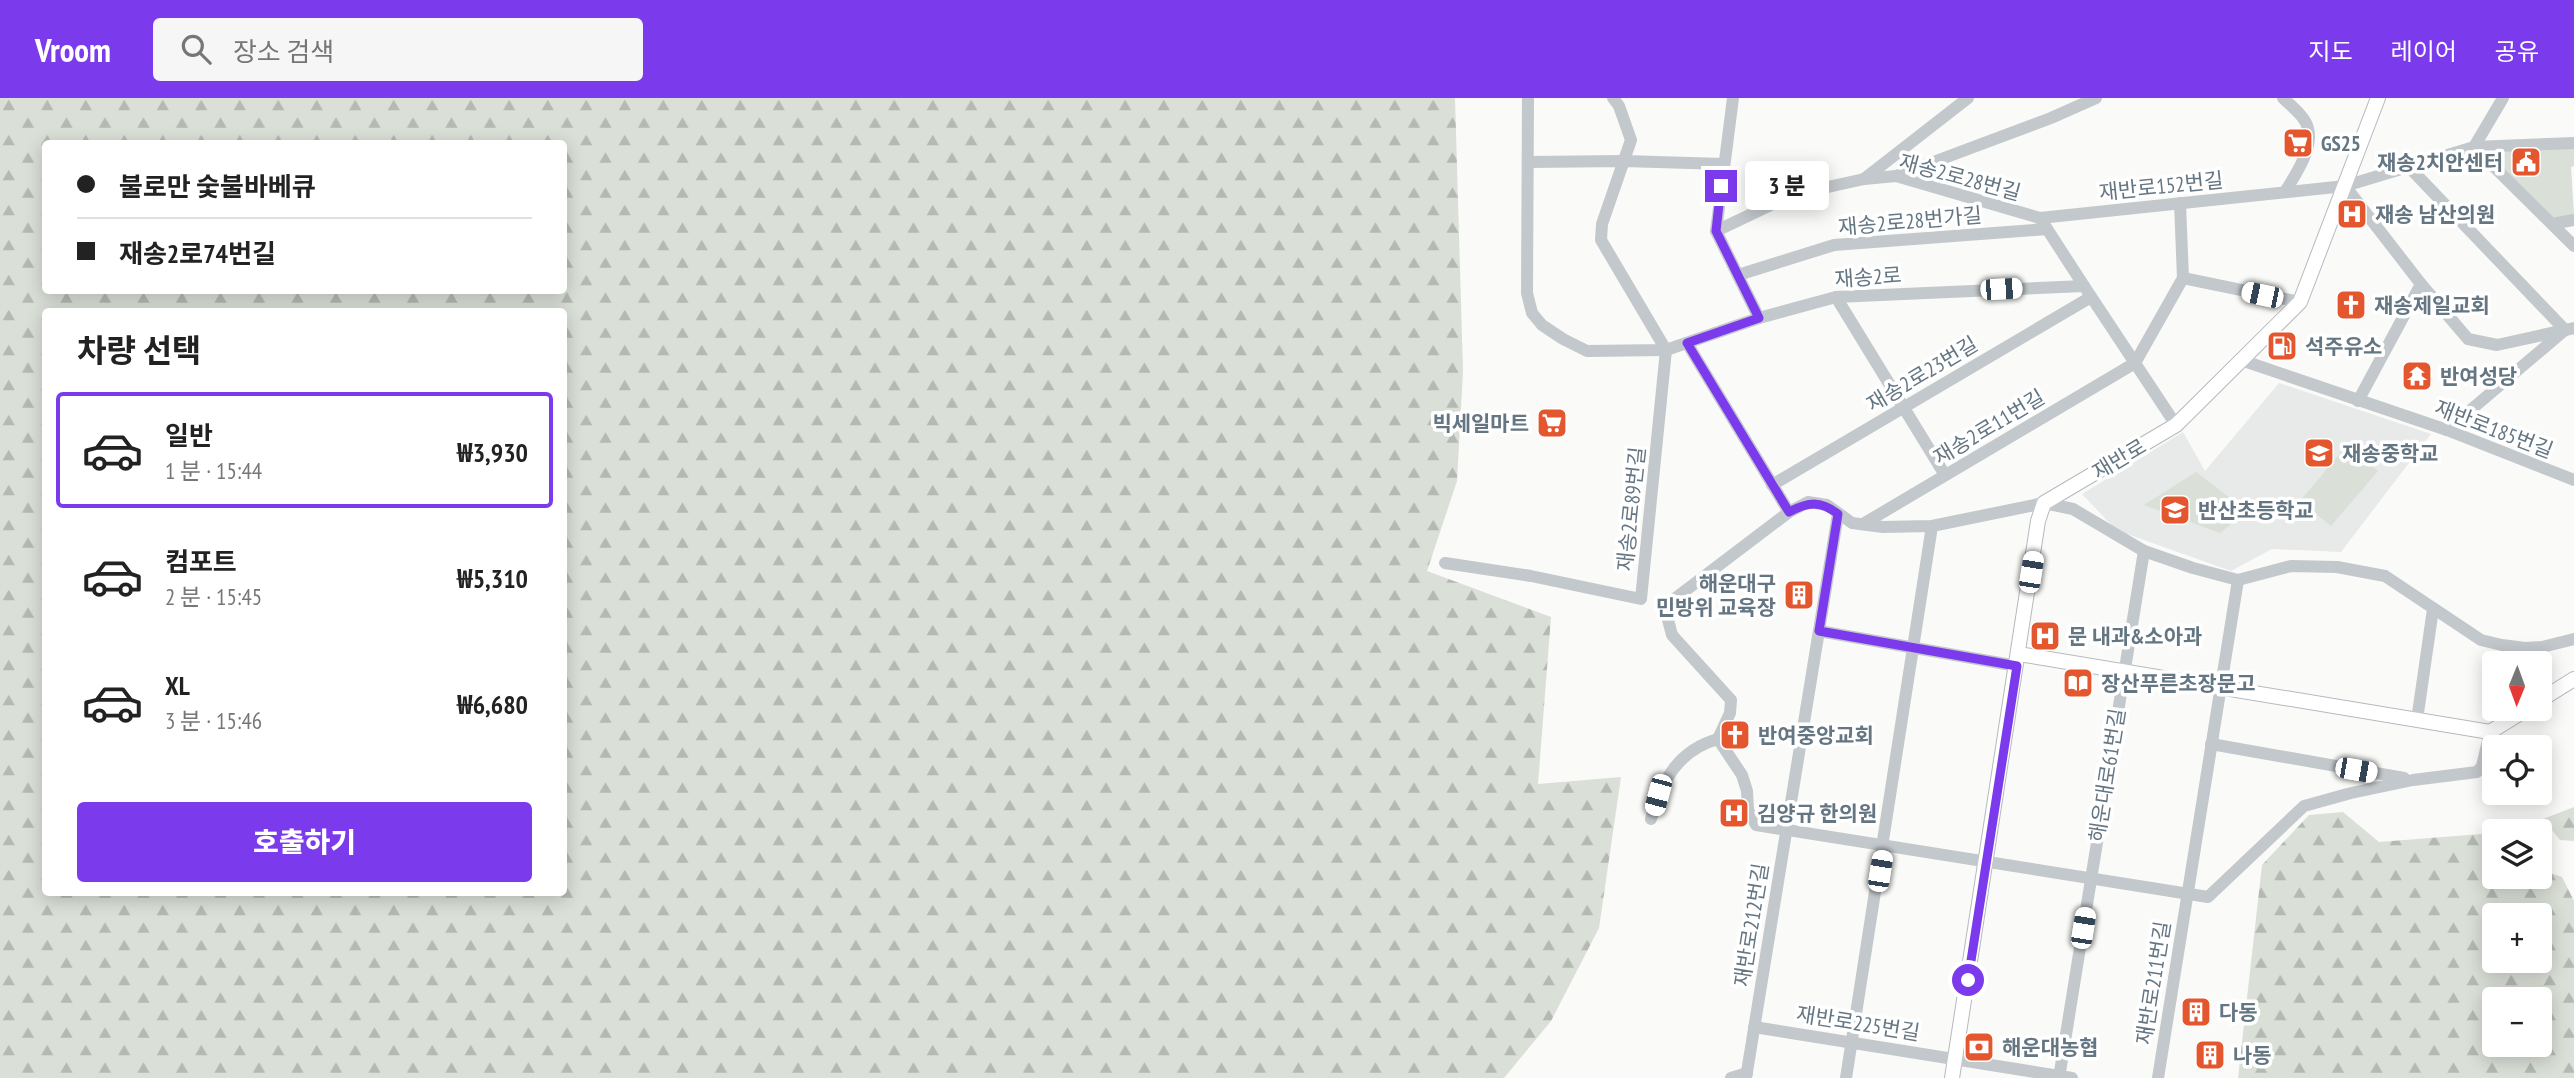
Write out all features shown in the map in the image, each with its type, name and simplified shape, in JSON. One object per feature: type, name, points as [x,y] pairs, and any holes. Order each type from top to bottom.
[{"type":"main road","name":"재반로","points":[[2045,503],[2176,425],[2300,302],[2378,98]]},
{"type":"main road","points":[[1952,1078],[2038,521],[2045,503]]},
{"type":"main road","points":[[2018,660],[2124,671],[2490,732],[2508,721]]},
{"type":"main road","points":[[2552,693],[2574,679]]},
{"type":"street","name":"재송2로","points":[[1528,98],[1527,293],[1532,313],[1542,326],[1587,351],[1666,350],[1759,318],[1836,297],[2087,291]]},
{"type":"street","points":[[1613,98],[1619,106],[1631,140],[1602,224],[1601,240],[1666,350]]},
{"type":"street","points":[[1733,98],[1716,231],[1759,318]]},
{"type":"street","points":[[1864,179],[1968,98]]},
{"type":"street","points":[[1896,176],[2018,131],[2095,98]]},
{"type":"street","points":[[2283,98],[2306,122],[2309,132],[2304,162],[2285,192]]},
{"type":"street","points":[[2503,98],[2474,147],[2574,246]]},
{"type":"street","name":"재반로152번길","points":[[2044,223],[2180,203],[2345,186],[2474,147],[2574,143]]},
{"type":"street","points":[[1528,162],[1624,160],[1723,164]]},
{"type":"street","points":[[2408,166],[2570,329]]},
{"type":"street","name":"재송2로28번길","points":[[1716,231],[1792,195],[1864,179],[1896,176],[2044,223]]},
{"type":"street","points":[[2345,186],[2421,284],[2468,339],[2497,345],[2570,329]]},
{"type":"street","points":[[2135,363],[2183,278],[2180,203]]},
{"type":"street","points":[[2552,224],[2574,220]]},
{"type":"street","points":[[2044,223],[2176,425]]},
{"type":"street","name":"재송2로28번가길","points":[[1738,275],[1834,245],[2044,223]]},
{"type":"street","points":[[2183,278],[2300,302]]},
{"type":"street","points":[[2358,401],[2421,284]]},
{"type":"street","name":"재송2로23번길","points":[[1773,485],[2087,291]]},
{"type":"street","points":[[1836,297],[1945,475]]},
{"type":"street","points":[[2447,430],[2570,329]]},
{"type":"street","points":[[1687,343],[1789,512]]},
{"type":"street","name":"재송2로89번길","points":[[1445,563],[1531,576],[1640,599],[1666,350]]},
{"type":"street","name":"재반로185번길","points":[[2241,360],[2447,430],[2574,481]]},
{"type":"street","name":"재송2로11번길","points":[[1863,524],[2135,363]]},
{"type":"street","points":[[1651,819],[1658,795],[1673,766],[1707,742],[1718,739],[1730,713],[1731,700],[1672,635],[1667,616],[1672,600],[1789,512],[1808,502],[1827,506],[1852,523],[1883,527],[1932,526],[2045,503],[2073,509],[2144,551],[2238,580],[2291,566],[2337,567],[2385,576],[2481,640],[2502,645],[2542,646],[2574,639]]},
{"type":"street","name":"재반로212번길","points":[[1746,1075],[1838,514]]},
{"type":"street","points":[[1846,1078],[1932,526]]},
{"type":"street","name":"해운대로61번길","points":[[2091,879],[2144,551]]},
{"type":"street","points":[[2187,894],[2238,580]]},
{"type":"street","points":[[2417,720],[2433,608]]},
{"type":"street","points":[[1819,631],[1914,648],[2018,660]]},
{"type":"street","name":"재반로211번길","points":[[1987,863],[2208,897],[2304,806],[2413,780],[2477,772],[2483,766],[2490,732]]},
{"type":"street","points":[[1718,739],[1742,775],[1747,791],[1748,810],[1756,825],[1987,863]]},
{"type":"street","points":[[2211,744],[2413,780]]},
{"type":"street","points":[[2064,1077],[2091,879]]},
{"type":"street","name":"재반로211번길","points":[[2158,1078],[2187,894]]},
{"type":"street","name":"재반로225번길","points":[[1754,1027],[2064,1077]]},
{"type":"street","points":[[1731,1078],[1746,1075]]},
{"type":"shaded area","name":"재송중학교","points":[[2279,383],[2431,434],[2341,552],[2272,549],[2231,571],[2116,530],[2082,494],[2183,432],[2205,471]]},
{"type":"green space","points":[[0,98],[1455,98],[1463,371],[1457,481],[1427,571],[1551,617],[1538,784],[1621,777],[1599,928],[1551,1021],[1504,1078],[0,1078]]},
{"type":"green space","points":[[2574,147],[2574,166],[2571,167],[2574,215],[2554,220],[2484,151]]},
{"type":"green space","points":[[2347,445],[2378,471],[2331,526],[2300,501]]},
{"type":"green space","points":[[2196,472],[2247,511],[2220,533],[2144,505]]},
{"type":"green space","points":[[2574,807],[2574,841],[2560,840],[2552,830],[2552,819],[2543,819]]},
{"type":"green space","points":[[2343,812],[2379,842],[2481,834],[2482,889],[2552,889],[2552,874],[2562,877],[2574,901],[2574,1078],[2238,1078],[2262,865],[2309,815]]},
{"type":"place","name":"GS25","points":[[2298,143]]},
{"type":"place","name":"재송2치안센터","points":[[2526,162]]},
{"type":"place","name":"재송 남산의원","points":[[2352,214]]},
{"type":"place","name":"재송제일교회","points":[[2351,305]]},
{"type":"place","name":"석주유소","points":[[2282,346]]},
{"type":"place","name":"반여성당","points":[[2417,376]]},
{"type":"place","name":"빅세일마트","points":[[1552,423]]},
{"type":"place","name":"재송중학교","points":[[2319,453]]},
{"type":"place","name":"반산초등학교","points":[[2175,510]]},
{"type":"place","name":"해운대구 민방위 교육장","points":[[1799,595]]},
{"type":"place","name":"문 내과&소아과","points":[[2045,636]]},
{"type":"place","name":"장산푸른초장문고","points":[[2078,683]]},
{"type":"place","name":"반여중앙교회","points":[[1735,735]]},
{"type":"place","name":"김양규 한의원","points":[[1734,813]]},
{"type":"place","name":"다동","points":[[2196,1012]]},
{"type":"place","name":"해운대농협","points":[[1979,1047]]},
{"type":"place","name":"나동","points":[[2210,1055]]},
{"type":"route","points":[[1721,186],[1716,231],[1759,318],[1687,343],[1789,512],[1808,502],[1827,506],[1838,514],[1819,631],[2017,666],[1968,980]]}]
